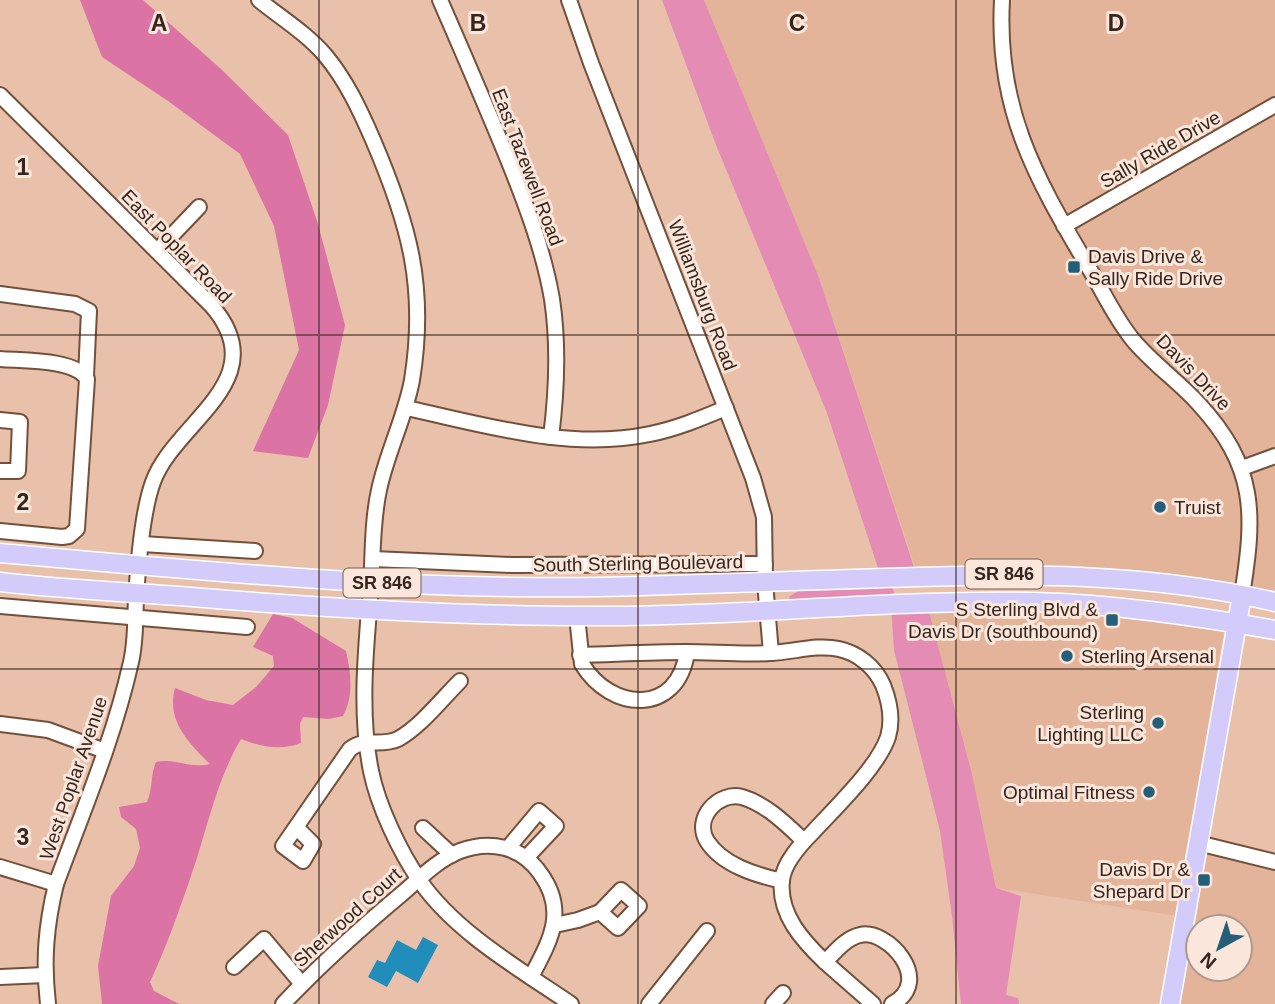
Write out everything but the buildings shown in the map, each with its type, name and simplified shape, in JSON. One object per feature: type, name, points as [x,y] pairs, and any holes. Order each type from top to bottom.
[{"type":"main road","name":"South Sterling Boulevard","points":[[0,553],[371,582],[544,586],[765,573],[1068,575],[1135,579],[1275,602]]},
{"type":"main road","name":"SR 846","points":[[0,583],[369,610],[482,615],[769,612],[891,605],[1034,602],[1124,608],[1275,630]]},
{"type":"main road","name":"Davis Drive","points":[[1170,1004],[1242,595]]},
{"type":"street","points":[[259,0],[316,46],[335,67],[365,122],[397,197],[408,234],[417,294],[416,338],[406,408],[379,489],[373,529],[365,702],[371,771],[377,793],[418,879],[455,920],[571,1004]]},
{"type":"street","name":"East Tazewell Road","points":[[440,0],[496,130],[533,225],[544,263],[552,299],[557,360],[557,395],[551,437]]},
{"type":"street","name":"Williamsburg Road","points":[[569,0],[591,63],[742,444],[764,516],[771,653]]},
{"type":"street","name":"Davis Drive","points":[[1002,0],[1002,46],[1016,122],[1033,168],[1064,226],[1132,339],[1198,403],[1220,429],[1242,468],[1251,529],[1242,595]]},
{"type":"street","name":"East Poplar Road","points":[[0,95],[216,310],[227,331],[232,356],[228,377],[220,393],[171,450],[157,472],[149,493],[140,565]]},
{"type":"street","name":"Sally Ride Drive","points":[[1064,226],[1275,105]]},
{"type":"street","points":[[157,251],[199,207]]},
{"type":"street","points":[[0,295],[75,303],[89,311],[77,529],[69,536],[0,531]]},
{"type":"street","points":[[0,359],[65,365],[82,371],[86,378]]},
{"type":"street","points":[[406,408],[513,433],[597,438],[639,436],[666,430],[726,408]]},
{"type":"street","points":[[0,420],[20,422],[18,471],[0,471]]},
{"type":"street","points":[[1242,468],[1275,456]]},
{"type":"street","points":[[142,544],[255,551]]},
{"type":"street","points":[[373,559],[765,573]]},
{"type":"street","name":"West Poplar Avenue","points":[[48,1004],[45,975],[47,925],[56,884],[105,751],[131,662],[140,565]]},
{"type":"street","points":[[0,606],[247,627]]},
{"type":"street","points":[[577,616],[580,655],[586,671],[601,686],[619,696],[641,701],[659,697],[670,688],[683,670],[687,652]]},
{"type":"street","points":[[580,655],[771,653],[827,647],[850,652],[867,663],[879,678],[887,697],[890,716],[888,736],[852,791],[804,841],[790,862],[782,881],[785,905],[793,925],[825,962],[873,1004]]},
{"type":"street","points":[[296,827],[350,749],[368,741],[384,743],[398,739],[409,732],[460,681]]},
{"type":"street","points":[[0,724],[48,730],[105,751]]},
{"type":"street","points":[[782,881],[743,869],[712,848],[704,830],[710,809],[722,798],[744,798],[769,811],[804,841]]},
{"type":"street","points":[[508,848],[539,811],[556,825],[526,858]]},
{"type":"street","points":[[423,828],[452,855],[483,846],[508,848],[526,858],[542,876],[548,886],[555,925],[531,977]]},
{"type":"street","points":[[1198,843],[1275,862]]},
{"type":"street","name":"Sherwood Court","points":[[283,1004],[374,916],[452,855]]},
{"type":"street","points":[[0,867],[56,884]]},
{"type":"street","points":[[555,925],[600,912]]},
{"type":"street","points":[[649,1004],[707,932]]},
{"type":"street","points":[[825,962],[843,944],[860,935],[870,935],[882,940],[899,955],[910,972],[906,992],[892,1004]]},
{"type":"street","name":"Sherwood Court","points":[[234,967],[264,939],[302,984]]},
{"type":"street","points":[[0,977],[45,975]]},
{"type":"shaded area","points":[[80,0],[143,0],[221,69],[288,135],[318,224],[345,325],[328,405],[308,458],[253,451],[299,350],[274,226],[240,154],[102,57]]},
{"type":"shaded area","points":[[662,0],[704,0],[818,275],[915,570],[879,571],[827,413],[716,145]]},
{"type":"shaded area","points":[[704,0],[1275,0],[1275,602],[1212,590],[918,576],[818,275]]},
{"type":"shaded area","points":[[891,583],[896,599],[791,602],[789,597],[798,591],[876,589]]},
{"type":"shaded area","points":[[1000,602],[1225,622],[1178,916],[996,888],[972,774],[927,604]]},
{"type":"shaded area","points":[[927,604],[972,774],[996,888],[1021,896],[1006,995],[1018,998],[1019,1004],[961,1004],[940,831],[894,650],[891,605]]},
{"type":"shaded area","points":[[273,614],[292,618],[346,651],[351,684],[343,716],[329,719],[303,717],[300,724],[301,743],[286,747],[271,747],[241,739],[218,789],[182,903],[150,982],[154,991],[179,1004],[102,1004],[98,966],[111,896],[134,866],[140,848],[136,829],[121,817],[119,807],[147,802],[156,762],[210,764],[181,730],[174,711],[175,688],[206,700],[233,705],[256,687],[274,666],[273,656],[253,647]]},
{"type":"shaded area","points":[[1198,843],[1275,862],[1275,1004],[1170,1004],[1184,924],[1184,983],[1254,983],[1254,913],[1186,913]]},
{"type":"water","points":[[423,937],[438,945],[418,983],[396,971],[387,987],[368,977],[377,960],[385,963],[397,940],[416,950]]},
{"type":"place","name":"Davis Drive & Sally Ride Drive","points":[[1074,267]]},
{"type":"place","name":"Truist","points":[[1160,507]]},
{"type":"place","name":"S Sterling Blvd & Davis Dr (southbound)","points":[[1112,620]]},
{"type":"place","name":"Sterling Arsenal","points":[[1067,656]]},
{"type":"place","name":"Sterling Lighting LLC","points":[[1158,723]]},
{"type":"place","name":"Optimal Fitness","points":[[1149,792]]},
{"type":"place","name":"Davis Dr & Shepard Dr","points":[[1204,880]]}]
